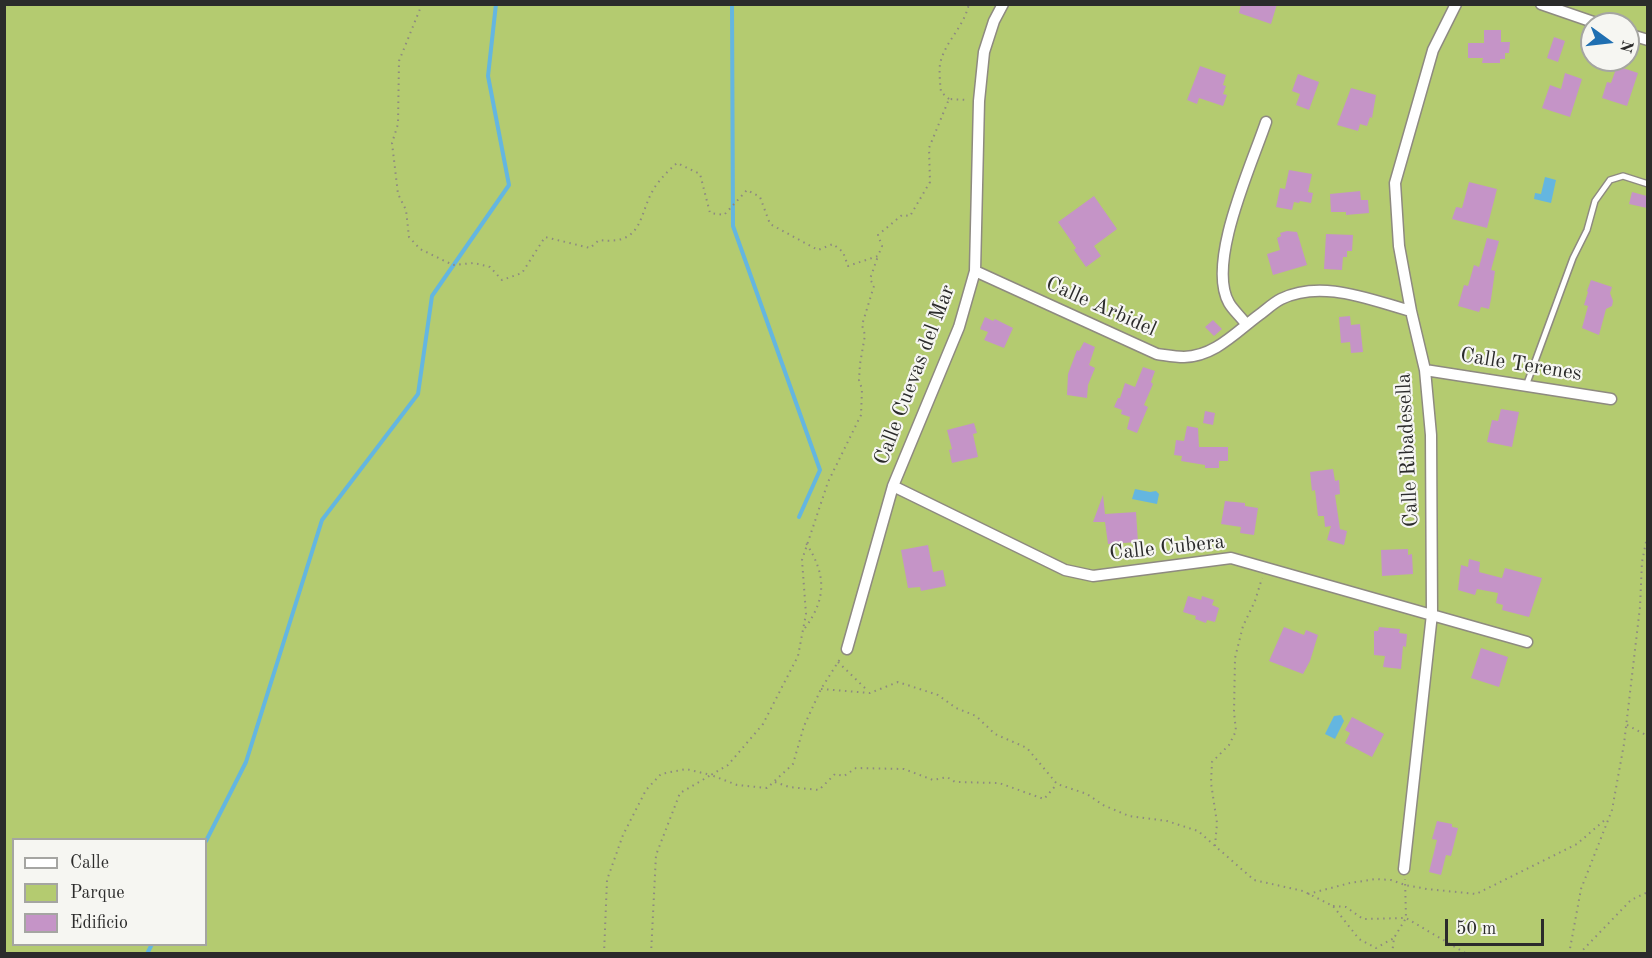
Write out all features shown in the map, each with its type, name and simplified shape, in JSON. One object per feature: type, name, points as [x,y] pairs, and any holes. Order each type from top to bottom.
[{"type":"street","name":"Calle Cuevas del Mar","points":[[847,649],[893,486],[959,327],[975,271],[979,101],[984,52],[994,21],[1003,4]]},
{"type":"street","name":"Calle Ribadesella","points":[[1404,869],[1432,614],[1431,435],[1425,370],[1411,311],[1400,246],[1395,183],[1433,50],[1456,4]]},
{"type":"street","points":[[1541,4],[1580,17]]},
{"type":"street","points":[[1246,324],[1228,302],[1221,274],[1222,263],[1225,241],[1266,122]]},
{"type":"street","name":"Calle Arbidel","points":[[975,271],[1157,354],[1185,357],[1206,352],[1229,340],[1246,324],[1281,299],[1300,293],[1344,292],[1411,311]]},
{"type":"street","name":"Calle Terenes","points":[[1425,370],[1611,399]]},
{"type":"street","name":"Calle Cubera","points":[[893,486],[1065,570],[1094,576],[1231,558],[1527,642]]},
{"type":"lane","points":[[1526,386],[1573,258],[1587,231],[1595,201],[1610,180],[1623,176],[1647,184]]},
{"type":"path","points":[[422,4],[399,61],[398,124],[392,143],[398,194],[406,210],[409,237],[420,249],[453,265],[474,263],[490,267],[502,280],[522,273],[545,237],[590,248],[599,240],[615,242],[636,231],[656,185],[677,163],[700,174],[710,213],[724,215],[747,190],[760,197],[770,225],[818,250],[833,244],[843,252],[848,266],[878,256]]},
{"type":"path","points":[[969,4],[963,24],[944,51],[940,65],[941,92],[949,99],[979,101]]},
{"type":"path","points":[[651,954],[656,855],[680,793],[728,765],[764,724],[798,656],[804,629],[806,596],[802,560],[806,543],[828,482],[861,415],[862,389],[859,380],[865,334],[862,325],[874,286],[870,279],[882,246],[878,235],[902,215],[910,216],[930,182],[929,148],[949,99]]},
{"type":"path","points":[[1647,424],[1647,429]]},
{"type":"path","points":[[1569,954],[1581,888],[1610,816],[1626,725],[1647,532]]},
{"type":"path","points":[[804,629],[812,619],[819,601],[822,574],[806,543]]},
{"type":"path","points":[[1215,846],[1217,823],[1211,783],[1212,762],[1229,745],[1236,731],[1235,658],[1244,626],[1266,568]]},
{"type":"path","points":[[604,954],[608,880],[623,835],[646,790],[662,774],[686,769],[737,785],[767,788],[793,764],[804,726],[821,689],[847,649]]},
{"type":"path","points":[[838,662],[870,693]]},
{"type":"path","points":[[821,689],[870,693],[898,682],[938,695],[956,708],[976,716],[995,734],[1027,748],[1057,784],[1087,794],[1103,805],[1129,816],[1167,821],[1198,831],[1254,880],[1308,894],[1333,906],[1346,907],[1363,919],[1406,918],[1467,954]]},
{"type":"path","points":[[1626,725],[1647,736]]},
{"type":"path","points":[[773,782],[789,787],[819,790],[835,774],[844,776],[856,768],[904,769],[933,780],[947,777],[956,782],[999,783],[1044,799],[1057,784]]},
{"type":"path","points":[[1308,894],[1376,879],[1391,880],[1427,890],[1476,894],[1577,844],[1610,816]]},
{"type":"path","points":[[1392,954],[1394,938],[1406,918],[1404,869]]},
{"type":"path","points":[[1579,954],[1631,900],[1647,891]]},
{"type":"path","points":[[1333,906],[1359,939],[1376,948],[1394,938]]},
{"type":"green space","points":[[5,5],[1647,5],[1647,953],[5,954]]},
{"type":"water","points":[[1545,177],[1556,180],[1551,203],[1534,199],[1535,193],[1541,194]]},
{"type":"water","points":[[1135,489],[1156,491],[1159,494],[1157,504],[1132,499]]},
{"type":"water","points":[[1341,715],[1344,721],[1335,739],[1325,734],[1334,716]]},
{"type":"building","points":[[1241,4],[1277,4],[1271,24],[1239,13]]},
{"type":"building","points":[[1484,30],[1501,30],[1501,42],[1510,42],[1509,53],[1505,53],[1505,59],[1500,59],[1500,63],[1482,63],[1483,58],[1468,58],[1468,43],[1484,43]]},
{"type":"building","points":[[1554,37],[1565,41],[1558,62],[1547,58]]},
{"type":"building","points":[[1200,66],[1226,75],[1223,94],[1227,95],[1223,106],[1199,98],[1197,104],[1187,100]]},
{"type":"building","points":[[1615,72],[1638,73],[1627,106],[1602,98],[1607,82],[1611,83]]},
{"type":"building","points":[[1565,73],[1582,79],[1570,117],[1542,108],[1550,85],[1561,89]]},
{"type":"building","points":[[1298,74],[1319,82],[1309,110],[1296,105],[1300,94],[1292,91]]},
{"type":"building","points":[[1351,88],[1376,95],[1372,118],[1370,117],[1367,126],[1360,124],[1358,131],[1337,125]]},
{"type":"building","points":[[1289,170],[1312,174],[1308,192],[1313,193],[1311,203],[1294,202],[1292,210],[1276,207],[1280,188],[1285,189]]},
{"type":"building","points":[[1469,182],[1497,189],[1487,228],[1452,219],[1456,207],[1462,208]]},
{"type":"building","points":[[1360,191],[1361,200],[1368,200],[1369,213],[1346,215],[1346,212],[1331,212],[1330,194]]},
{"type":"building","points":[[1632,192],[1647,196],[1647,208],[1629,204]]},
{"type":"building","points":[[1094,196],[1117,229],[1094,246],[1101,256],[1086,267],[1058,222]]},
{"type":"building","points":[[1297,232],[1307,265],[1273,275],[1267,254],[1280,250],[1277,238],[1281,236],[1280,233]]},
{"type":"building","points":[[1326,234],[1353,235],[1352,251],[1347,251],[1347,257],[1343,257],[1342,270],[1324,269]]},
{"type":"building","points":[[1487,238],[1499,241],[1491,270],[1495,271],[1489,309],[1481,307],[1479,312],[1458,306],[1464,285],[1468,286],[1474,265],[1479,267]]},
{"type":"building","points":[[1591,280],[1612,287],[1610,293],[1612,306],[1606,309],[1599,335],[1582,328],[1588,306],[1584,305]]},
{"type":"building","points":[[1350,316],[1351,325],[1360,324],[1363,352],[1351,353],[1350,342],[1341,343],[1339,317]]},
{"type":"building","points":[[985,317],[1013,328],[1004,348],[984,340],[988,332],[980,329]]},
{"type":"building","points":[[1213,320],[1222,329],[1214,336],[1205,327]]},
{"type":"building","points":[[1084,342],[1095,347],[1089,365],[1095,368],[1088,385],[1087,398],[1067,395],[1068,374],[1077,350],[1079,351]]},
{"type":"building","points":[[1143,367],[1155,371],[1151,382],[1153,384],[1144,405],[1148,407],[1137,433],[1127,429],[1130,417],[1121,414],[1122,410],[1114,407],[1125,383],[1135,387]]},
{"type":"building","points":[[1501,409],[1519,412],[1512,447],[1487,442],[1492,420],[1498,421]]},
{"type":"building","points":[[1205,411],[1215,413],[1213,425],[1203,423]]},
{"type":"building","points":[[974,423],[977,433],[973,434],[978,457],[952,463],[949,450],[952,449],[947,430]]},
{"type":"building","points":[[1187,426],[1198,428],[1199,447],[1228,447],[1228,461],[1219,461],[1219,468],[1205,468],[1205,465],[1181,461],[1182,456],[1174,455],[1176,440],[1184,441]]},
{"type":"building","points":[[1333,469],[1335,481],[1339,480],[1340,494],[1335,495],[1340,529],[1347,531],[1344,545],[1327,540],[1331,526],[1325,527],[1324,516],[1318,516],[1315,490],[1312,491],[1310,472]]},
{"type":"building","points":[[1103,495],[1105,514],[1136,512],[1138,542],[1108,544],[1105,522],[1093,522]]},
{"type":"building","points":[[1225,501],[1245,503],[1245,506],[1258,508],[1254,535],[1240,533],[1241,527],[1221,524]]},
{"type":"building","points":[[928,545],[933,572],[943,570],[946,586],[921,591],[920,587],[908,588],[901,550]]},
{"type":"building","points":[[1408,549],[1408,555],[1412,554],[1413,574],[1382,576],[1381,550]]},
{"type":"building","points":[[1469,559],[1480,562],[1479,572],[1502,578],[1505,568],[1542,578],[1529,617],[1502,610],[1503,605],[1496,603],[1498,593],[1477,589],[1475,595],[1458,590],[1461,565],[1468,567]]},
{"type":"building","points":[[1188,596],[1201,600],[1202,596],[1214,600],[1212,605],[1219,608],[1215,622],[1207,620],[1206,623],[1195,619],[1196,616],[1183,612]]},
{"type":"building","points":[[1284,627],[1304,635],[1306,630],[1318,635],[1310,661],[1303,674],[1269,661]]},
{"type":"building","points":[[1379,627],[1400,629],[1399,633],[1407,634],[1406,647],[1403,646],[1401,669],[1383,667],[1385,656],[1374,655],[1374,631],[1378,631]]},
{"type":"building","points":[[1481,648],[1508,657],[1499,687],[1471,678]]},
{"type":"building","points":[[1352,717],[1384,734],[1372,757],[1345,743],[1350,733],[1345,730]]},
{"type":"building","points":[[1437,821],[1452,824],[1452,827],[1458,828],[1451,856],[1446,855],[1441,875],[1429,872],[1437,840],[1432,839]]},
{"type":"waterway","points":[[207,839],[246,762],[322,520],[418,394],[432,296],[509,185],[488,76],[496,4]]},
{"type":"waterway","points":[[732,4],[733,226],[820,470],[799,517]]},
{"type":"waterway","points":[[147,954],[151,946]]}]
